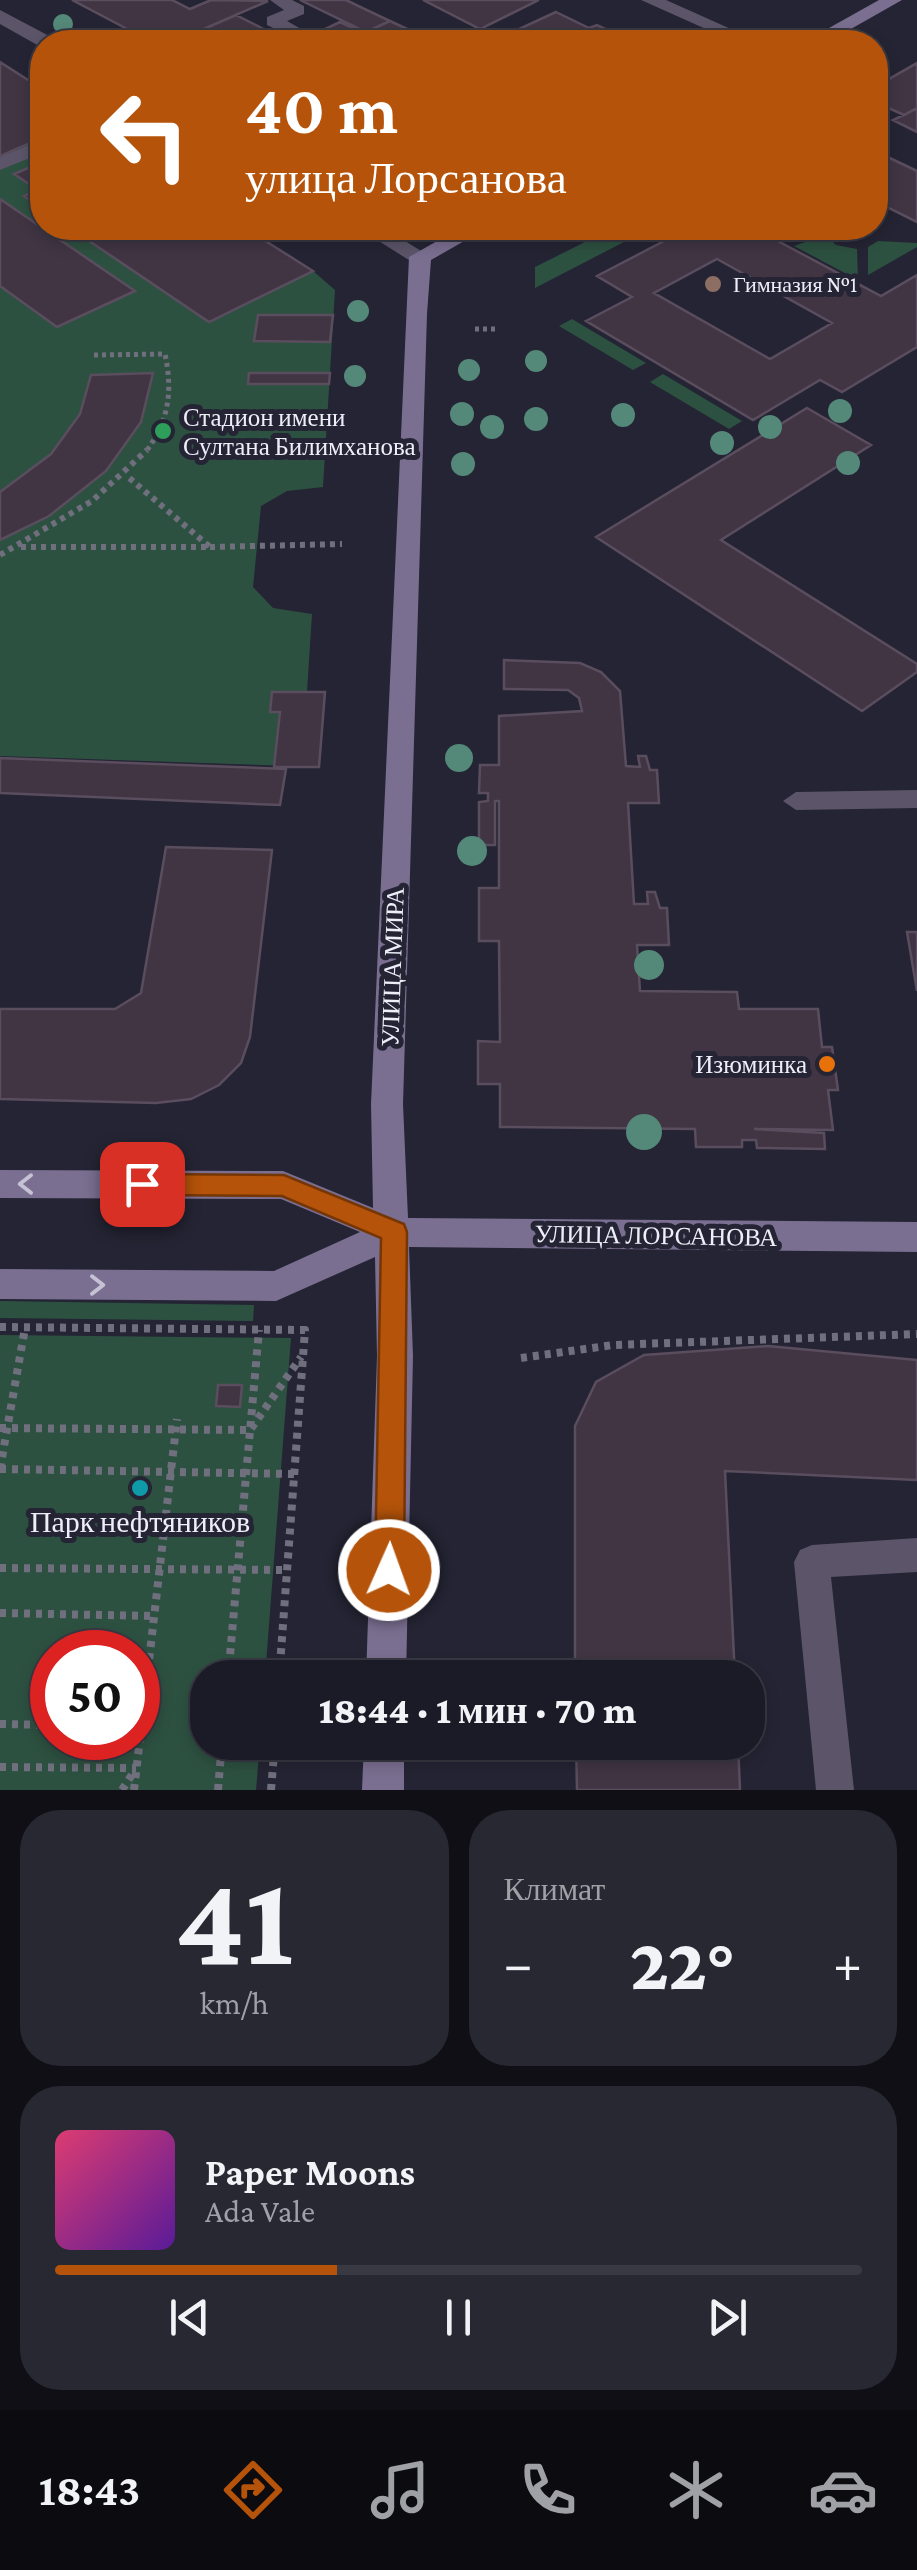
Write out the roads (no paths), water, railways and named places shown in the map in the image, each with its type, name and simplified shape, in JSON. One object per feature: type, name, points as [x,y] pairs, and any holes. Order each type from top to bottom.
[{"type":"main road","points":[[836,30],[892,0]]},
{"type":"main road","points":[[420,257],[453,240]]},
{"type":"main road","name":"УЛИЦА МИРА","points":[[386,1660],[394,1232],[387,1104],[420,257]]},
{"type":"main road","name":"УЛИЦА ЛОРСАНОВА","points":[[0,1184],[284,1185],[394,1232],[917,1238]]},
{"type":"main road","name":"УЛИЦА ЛОРСАНОВА","points":[[0,1284],[276,1286],[394,1232]]},
{"type":"main road","points":[[383,1790],[384,1760]]},
{"type":"street","points":[[650,0],[721,30]]},
{"type":"street","points":[[0,16],[30,33]]},
{"type":"street","points":[[390,240],[420,257]]},
{"type":"lane","points":[[279,0],[298,10],[273,21],[291,30]]},
{"type":"lane","points":[[0,164],[30,151]]},
{"type":"lane","points":[[796,801],[917,799]]},
{"type":"lane","points":[[835,1790],[812,1562],[917,1555]]},
{"type":"place","name":"Гимназия №1","points":[[713,284]]},
{"type":"place","name":"Стадион имени Султана Билимханова","points":[[163,431]]},
{"type":"place","name":"Изюминка","points":[[827,1064]]},
{"type":"place","name":"Парк нефтяников","points":[[140,1488]]}]
